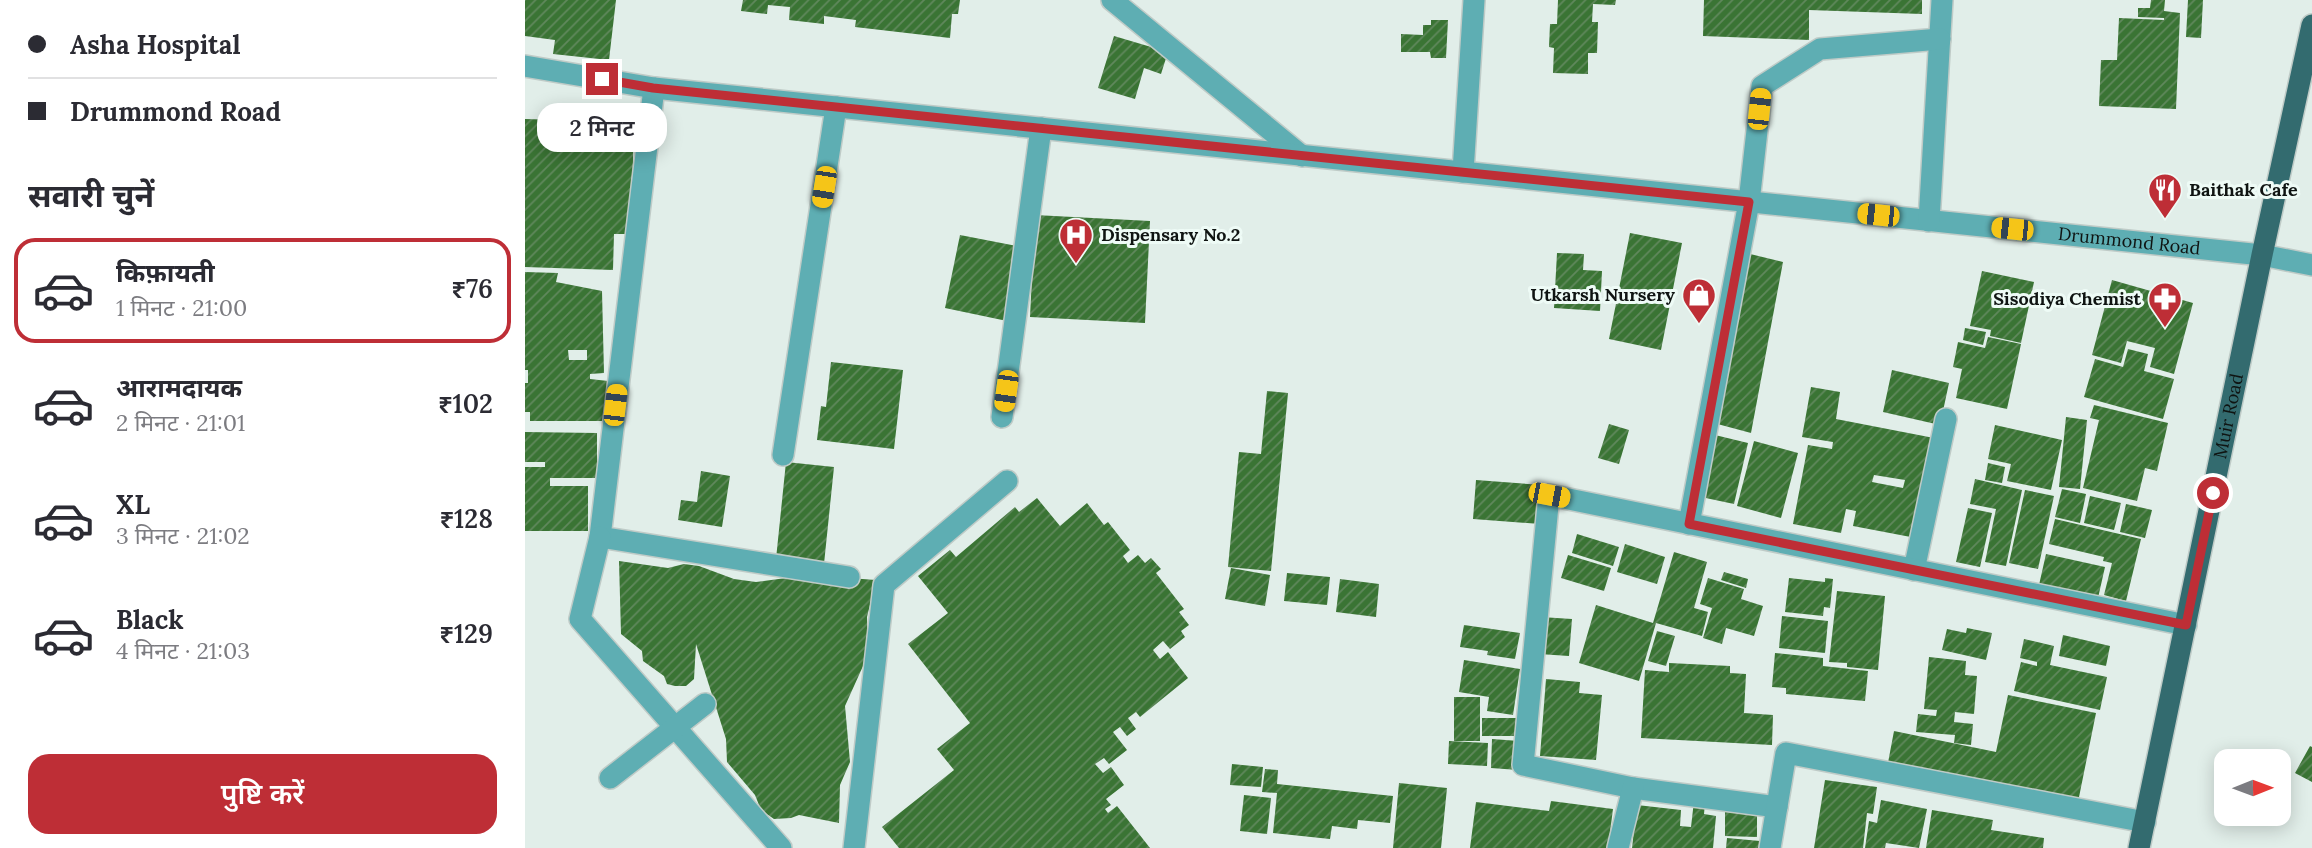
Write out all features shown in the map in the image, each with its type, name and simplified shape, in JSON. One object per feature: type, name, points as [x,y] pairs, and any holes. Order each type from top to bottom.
[{"type":"main road","name":"Muir Road","points":[[2139,848],[2312,25]]},
{"type":"street","points":[[1112,0],[1302,156]]},
{"type":"street","points":[[1463,172],[1474,0]]},
{"type":"street","points":[[1929,221],[1942,0]]},
{"type":"street","points":[[1689,524],[1749,202],[1762,86],[1820,49],[1940,38]]},
{"type":"street","name":"Drummond Road","points":[[525,66],[653,88],[2262,256],[2312,265]]},
{"type":"street","points":[[653,88],[600,537],[580,619],[781,848]]},
{"type":"street","points":[[783,455],[836,107]]},
{"type":"street","points":[[1002,417],[1041,128]]},
{"type":"street","points":[[1914,570],[1946,419]]},
{"type":"street","points":[[854,848],[884,585],[1007,481]]},
{"type":"street","points":[[1777,807],[1633,788],[1523,765],[1549,495],[2186,625]]},
{"type":"street","points":[[600,537],[849,577]]},
{"type":"street","points":[[610,778],[705,704]]},
{"type":"street","points":[[1770,848],[1786,752],[2145,822]]},
{"type":"street","points":[[1618,848],[1633,788]]},
{"type":"building","points":[[525,0],[616,0],[609,60],[553,54],[555,40],[525,36]]},
{"type":"building","points":[[743,0],[960,0],[958,14],[952,14],[950,38],[855,27],[856,20],[824,16],[824,24],[789,20],[790,7],[768,5],[767,14],[741,11]]},
{"type":"building","points":[[1558,0],[1616,0],[1615,5],[1593,4],[1592,22],[1598,22],[1597,53],[1588,53],[1588,74],[1553,73],[1554,48],[1549,47],[1550,24],[1557,24]]},
{"type":"building","points":[[1704,0],[1922,0],[1922,14],[1809,10],[1809,40],[1703,36]]},
{"type":"building","points":[[2151,0],[2165,0],[2164,11],[2180,13],[2176,109],[2099,106],[2101,60],[2117,60],[2119,18],[2164,20],[2138,17],[2138,8],[2150,8]]},
{"type":"building","points":[[2188,0],[2203,0],[2201,38],[2186,37]]},
{"type":"building","points":[[1431,20],[1448,20],[1446,58],[1431,58],[1430,52],[1401,52],[1401,34],[1423,35],[1423,25],[1431,25]]},
{"type":"building","points":[[1114,36],[1168,52],[1161,74],[1144,68],[1135,99],[1098,88]]},
{"type":"building","points":[[525,119],[634,122],[631,234],[614,234],[613,270],[525,267]]},
{"type":"building","points":[[1035,215],[1150,221],[1145,323],[1030,317]]},
{"type":"building","points":[[1630,233],[1682,243],[1661,350],[1609,339]]},
{"type":"building","points":[[960,235],[1022,247],[1007,321],[945,308]]},
{"type":"building","points":[[1742,252],[1783,262],[1751,433],[1710,422]]},
{"type":"building","points":[[1557,253],[1584,254],[1583,270],[1602,271],[1600,311],[1554,308]]},
{"type":"building","points":[[1982,271],[2034,282],[2021,343],[1990,336],[1991,330],[1970,326]]},
{"type":"building","points":[[525,272],[558,273],[556,282],[602,291],[604,373],[590,374],[590,379],[608,381],[609,421],[530,421],[530,412],[525,412],[528,370],[525,370]],"holes":[[[568,350],[587,350],[587,360],[569,360]]]},
{"type":"building","points":[[2112,280],[2193,303],[2174,374],[2150,367],[2155,348],[2127,341],[2121,363],[2092,355]]},
{"type":"building","points":[[1965,328],[1986,332],[1983,345],[1963,340]]},
{"type":"building","points":[[1988,337],[2021,344],[2007,409],[1956,398],[1962,369],[1953,367],[1958,342],[1985,348]]},
{"type":"building","points":[[2128,349],[2148,354],[2144,371],[2174,379],[2163,419],[2084,397],[2095,359],[2123,367]]},
{"type":"building","points":[[831,362],[903,370],[894,449],[817,440],[821,406],[826,407]]},
{"type":"building","points":[[1892,370],[1949,383],[1940,425],[1883,412]]},
{"type":"building","points":[[1811,387],[1840,392],[1836,419],[1934,438],[1916,538],[1853,526],[1856,511],[1846,509],[1841,533],[1793,524],[1808,445],[1832,449],[1833,442],[1802,437]],"holes":[[[1874,475],[1905,480],[1903,488],[1872,482]]]},
{"type":"building","points":[[1267,391],[1288,393],[1271,571],[1228,567],[1239,452],[1261,454]]},
{"type":"building","points":[[2094,405],[2168,423],[2157,471],[2145,468],[2137,501],[2083,488],[2099,420],[2090,418]]},
{"type":"building","points":[[2066,417],[2087,420],[2080,489],[2059,487]]},
{"type":"building","points":[[1609,424],[1629,430],[1619,464],[1598,458]]},
{"type":"building","points":[[1995,425],[2062,440],[2051,490],[2007,481],[2011,464],[1988,459]]},
{"type":"building","points":[[525,432],[597,433],[597,478],[550,478],[550,486],[588,486],[588,531],[525,531],[525,467],[545,467],[545,462],[525,462]]},
{"type":"building","points":[[1715,435],[1748,443],[1734,504],[1701,497]]},
{"type":"building","points":[[1754,441],[1798,453],[1781,518],[1737,506]]},
{"type":"building","points":[[786,462],[834,467],[824,564],[776,559]]},
{"type":"building","points":[[1988,463],[2005,467],[2002,483],[1985,480]]},
{"type":"building","points":[[701,471],[730,476],[722,527],[678,520],[681,500],[697,502]]},
{"type":"building","points":[[1975,479],[2022,490],[2006,566],[1985,562],[1996,509],[1970,504]]},
{"type":"building","points":[[1476,480],[1542,485],[1540,524],[1473,519]]},
{"type":"building","points":[[2062,489],[2086,494],[2080,523],[2055,517]]},
{"type":"building","points":[[2025,490],[2054,496],[2038,569],[2009,563]]},
{"type":"building","points":[[2090,496],[2121,503],[2114,530],[2084,523]]},
{"type":"building","points":[[1037,498],[1060,526],[1087,503],[1104,525],[1108,522],[1130,550],[1123,556],[1128,563],[1138,555],[1145,563],[1151,558],[1161,569],[1156,573],[1184,609],[1179,612],[1189,625],[1181,631],[1185,637],[1170,649],[1163,641],[1153,650],[1160,659],[1168,652],[1188,678],[1140,717],[1136,712],[1128,718],[1136,729],[1127,736],[1120,727],[1113,732],[1127,750],[1109,764],[1104,758],[1095,764],[1103,773],[1111,767],[1124,785],[1106,799],[1111,805],[1105,809],[1108,813],[1117,806],[1150,848],[899,848],[882,827],[954,770],[937,749],[970,723],[908,644],[948,613],[918,576],[950,550],[956,557],[1015,507],[1019,512]]},
{"type":"building","points":[[2126,504],[2152,510],[2145,538],[2120,532]]},
{"type":"building","points":[[1968,508],[1992,513],[1980,567],[1956,562]]},
{"type":"building","points":[[2055,519],[2141,539],[2126,601],[2104,595],[2112,563],[2103,561],[2104,557],[2049,544]]},
{"type":"building","points":[[1577,534],[1619,547],[1613,566],[1572,553]]},
{"type":"building","points":[[1625,544],[1665,557],[1657,584],[1617,572]]},
{"type":"building","points":[[1674,552],[1707,562],[1694,608],[1708,612],[1702,636],[1656,623],[1639,681],[1579,663],[1596,605],[1653,623]]},
{"type":"building","points":[[2046,554],[2105,567],[2098,598],[2039,585]]},
{"type":"building","points":[[1568,555],[1611,568],[1604,591],[1561,578]]},
{"type":"building","points":[[619,561],[668,568],[684,564],[699,566],[734,579],[756,582],[808,575],[876,580],[867,617],[868,655],[845,706],[850,762],[840,785],[839,823],[799,815],[774,819],[761,810],[755,795],[727,762],[726,739],[696,644],[694,679],[686,686],[675,686],[667,684],[664,676],[643,661],[642,651],[621,634]]},
{"type":"building","points":[[1231,568],[1270,575],[1265,606],[1225,599]]},
{"type":"building","points":[[1724,572],[1748,579],[1746,588],[1721,580]]},
{"type":"building","points":[[1287,573],[1330,577],[1327,605],[1284,601]]},
{"type":"building","points":[[1708,578],[1744,589],[1741,599],[1763,606],[1754,636],[1726,628],[1722,644],[1703,638],[1712,608],[1700,604]]},
{"type":"building","points":[[1789,578],[1825,582],[1825,578],[1833,579],[1830,608],[1824,607],[1823,616],[1785,612]]},
{"type":"building","points":[[1340,579],[1379,584],[1376,617],[1336,612]]},
{"type":"building","points":[[1837,591],[1885,596],[1878,670],[1829,662]]},
{"type":"building","points":[[1782,616],[1828,621],[1825,653],[1779,648]]},
{"type":"building","points":[[1541,617],[1572,619],[1569,656],[1539,654]]},
{"type":"building","points":[[1464,625],[1520,633],[1515,659],[1460,647]]},
{"type":"building","points":[[1967,628],[1992,633],[1986,660],[1942,650],[1947,629],[1966,633]]},
{"type":"building","points":[[1657,631],[1675,636],[1666,666],[1648,661]]},
{"type":"building","points":[[2063,635],[2110,646],[2106,666],[2059,656]]},
{"type":"building","points":[[2024,639],[2054,646],[2050,665],[2107,677],[2100,710],[2014,691],[2021,662],[2037,666],[2037,662],[2020,658]]},
{"type":"building","points":[[1775,653],[1823,658],[1823,666],[1868,671],[1865,701],[1786,694],[1786,688],[1772,687]]},
{"type":"building","points":[[1929,657],[1966,661],[1965,675],[1977,676],[1974,714],[1955,712],[1954,722],[1973,724],[1971,745],[1954,743],[1955,735],[1916,732],[1918,714],[1936,716],[1937,710],[1924,709]]},
{"type":"building","points":[[1464,660],[1520,669],[1513,715],[1487,711],[1489,697],[1459,692]]},
{"type":"building","points":[[1669,663],[1730,666],[1730,673],[1746,674],[1744,713],[1773,715],[1772,745],[1641,738],[1645,670],[1669,672]]},
{"type":"building","points":[[1546,679],[1580,682],[1579,693],[1602,695],[1596,760],[1540,756]]},
{"type":"building","points":[[2008,695],[2096,713],[2077,807],[1887,768],[1894,731],[1996,752]]},
{"type":"building","points":[[1454,697],[1480,697],[1480,741],[1454,741]]},
{"type":"building","points":[[1482,718],[1519,718],[1519,736],[1482,736]]},
{"type":"building","points":[[1492,739],[1519,741],[1518,770],[1491,768]]},
{"type":"building","points":[[1449,741],[1488,743],[1487,766],[1448,764]]},
{"type":"building","points":[[2310,746],[2312,747],[2312,782],[2295,773]]},
{"type":"building","points":[[1232,764],[1263,767],[1261,787],[1230,785]]},
{"type":"building","points":[[1265,769],[1278,770],[1277,784],[1393,796],[1390,823],[1358,820],[1357,829],[1332,826],[1330,839],[1273,833],[1277,793],[1262,792]]},
{"type":"building","points":[[1825,780],[1877,787],[1873,814],[1867,813],[1863,848],[1814,848]]},
{"type":"building","points":[[1399,783],[1447,788],[1441,848],[1393,848]]},
{"type":"building","points":[[1244,795],[1271,798],[1267,834],[1240,831]]},
{"type":"building","points":[[1881,800],[1927,809],[1919,848],[1886,843],[1885,848],[1865,848],[1869,821],[1877,823]]},
{"type":"building","points":[[1551,801],[1613,809],[1608,848],[1470,848],[1476,802],[1549,811]]},
{"type":"building","points":[[1694,801],[1705,803],[1704,814],[1716,816],[1713,848],[1632,848],[1637,805],[1681,810],[1680,826],[1691,827]]},
{"type":"building","points":[[1725,809],[1757,810],[1757,837],[1725,836]]},
{"type":"building","points":[[1932,810],[1993,820],[1991,830],[2044,838],[2043,848],[1926,848]]},
{"type":"building","points":[[1727,838],[1760,841],[1759,848],[1726,848]]},
{"type":"place","name":"Baithak Cafe","points":[[2165,220]]},
{"type":"place","name":"Dispensary No.2","points":[[1076,265]]},
{"type":"place","name":"Utkarsh Nursery","points":[[1699,325]]},
{"type":"place","name":"Sisodiya Chemist","points":[[2165,329]]},
{"type":"route","points":[[602,79],[653,88],[1749,202],[1689,524],[2186,625],[2213,493]]}]
